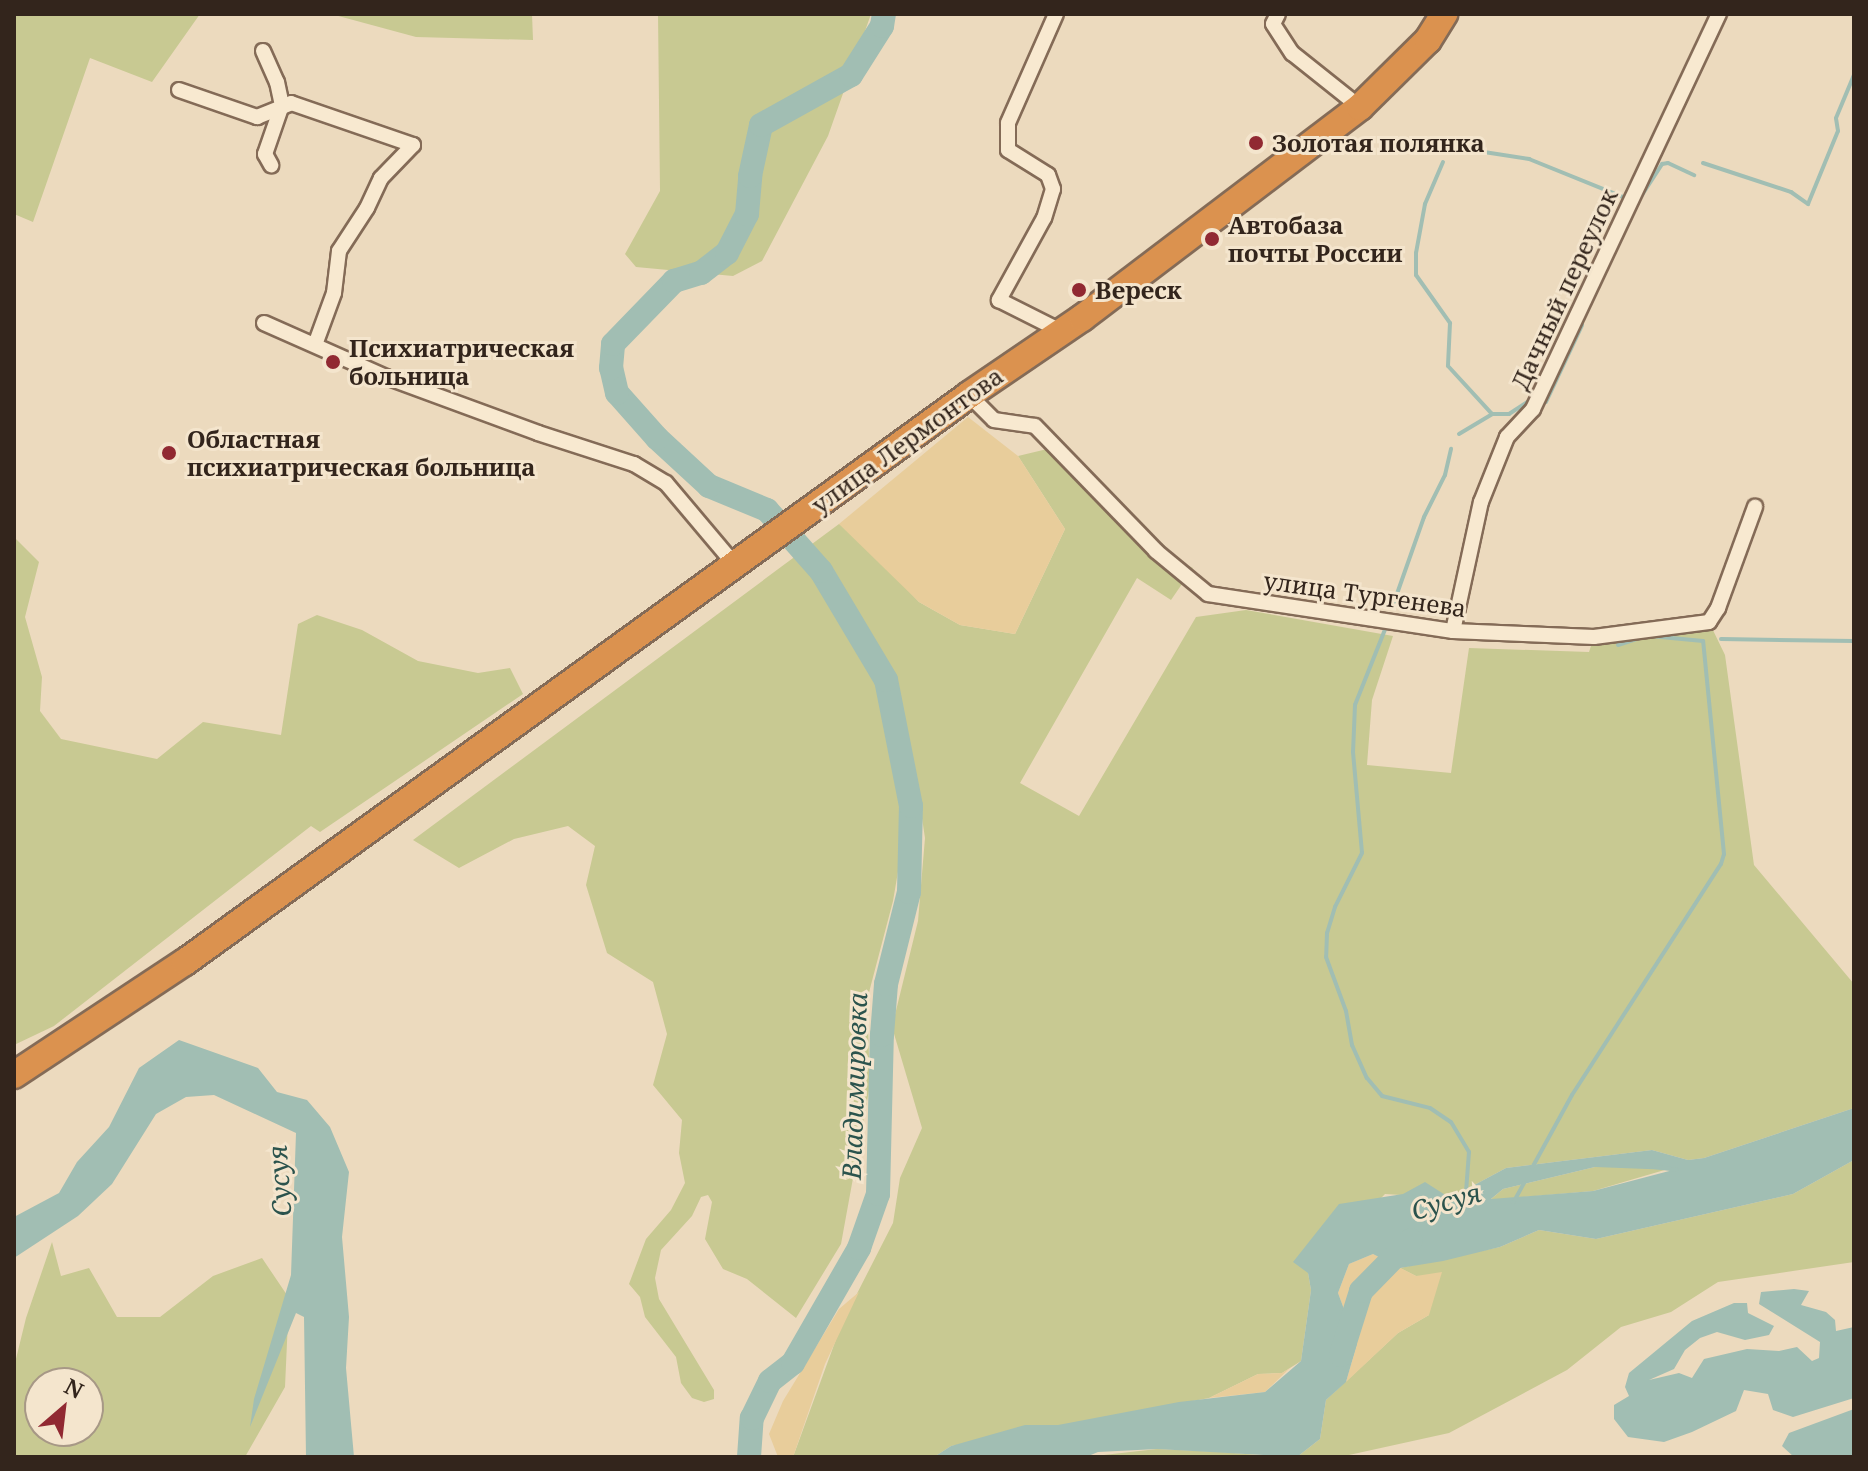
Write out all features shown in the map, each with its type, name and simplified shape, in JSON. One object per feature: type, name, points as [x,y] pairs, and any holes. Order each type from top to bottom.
[{"type":"highway","name":"улица Лермонтова","points":[[14,1075],[185,962],[1061,331],[1360,107],[1428,40],[1444,14]]},
{"type":"street","points":[[1056,14],[1008,123],[1008,150],[1048,175],[1053,189],[1044,218],[999,300],[1061,331]]},
{"type":"street","points":[[1278,14],[1273,24],[1292,53],[1360,107]]},
{"type":"street","name":"Дачный переулок","points":[[1453,631],[1481,502],[1507,437],[1533,409],[1719,14]]},
{"type":"street","points":[[263,51],[277,82],[282,105],[265,154],[271,165]]},
{"type":"street","points":[[179,90],[257,117],[291,103],[413,145],[381,178],[367,208],[339,251],[334,293],[315,345]]},
{"type":"street","points":[[264,323],[386,377],[538,433],[634,464],[666,483],[736,566]]},
{"type":"street","name":"улица Тургенева","points":[[969,395],[994,420],[1035,426],[1156,551],[1208,594],[1453,631],[1594,637],[1709,622],[1718,608],[1755,507]]},
{"type":"green space","points":[[14,14],[200,14],[152,82],[90,58],[33,222],[14,214]]},
{"type":"green space","points":[[331,14],[532,14],[533,40],[416,37]]},
{"type":"green space","points":[[658,14],[871,14],[828,136],[762,261],[733,276],[636,267],[625,254],[660,191]]},
{"type":"green space","points":[[1064,445],[1180,562],[1193,568],[1171,600],[1137,578],[1020,783],[1079,816],[1196,617],[1246,610],[1393,636],[1372,700],[1367,765],[1451,773],[1469,648],[1589,652],[1594,637],[1709,622],[1725,655],[1754,865],[1854,984],[1854,1108],[1704,1158],[1688,1160],[1652,1150],[1506,1168],[1450,1198],[1385,1194],[1308,1273],[1311,1290],[1301,1361],[1282,1373],[1258,1374],[1209,1398],[951,1446],[934,1457],[793,1457],[842,1323],[893,1223],[900,1178],[922,1128],[892,1027],[918,921],[925,838],[915,772],[893,901],[867,1000],[870,1085],[841,1244],[796,1318],[747,1279],[723,1269],[705,1239],[712,1202],[708,1195],[701,1197],[692,1216],[661,1250],[655,1278],[659,1299],[714,1390],[714,1399],[704,1402],[692,1398],[681,1383],[676,1357],[645,1317],[640,1297],[629,1284],[646,1239],[671,1210],[685,1183],[679,1153],[682,1120],[653,1085],[667,1034],[653,982],[607,953],[586,885],[595,846],[568,826],[514,839],[459,868],[413,840],[839,524],[849,527],[919,602],[960,625],[1015,634],[1065,529],[1018,456]]},
{"type":"green space","points":[[14,537],[39,562],[25,617],[42,677],[40,711],[61,739],[157,759],[203,722],[281,735],[298,624],[317,615],[362,630],[418,661],[478,673],[510,668],[523,694],[320,832],[311,826],[54,1026],[14,1045]]},
{"type":"green space","points":[[1854,1160],[1854,1262],[1718,1282],[1671,1312],[1621,1327],[1567,1370],[1449,1433],[1349,1455],[1297,1457],[1320,1439],[1326,1400],[1398,1333],[1429,1315],[1416,1276],[1400,1268],[1500,1247],[1539,1230],[1596,1239],[1793,1194]]},
{"type":"green space","points":[[1651,1166],[1668,1169],[1593,1191],[1490,1200],[1503,1189],[1595,1167]]},
{"type":"green space","points":[[52,1242],[61,1276],[89,1268],[117,1317],[160,1317],[213,1276],[262,1258],[289,1298],[285,1387],[245,1457],[14,1457],[14,1367],[26,1318]]},
{"type":"green space","points":[[1157,1449],[1222,1452],[1281,1457],[1086,1457]]},
{"type":"sand","points":[[968,417],[1018,456],[1065,529],[1015,634],[960,625],[919,602],[839,524]]},
{"type":"sand","points":[[1373,1254],[1416,1276],[1442,1272],[1429,1315],[1398,1333],[1346,1382],[1357,1344],[1338,1293],[1349,1264]]},
{"type":"sand","points":[[859,1292],[825,1364],[793,1457],[778,1457],[769,1434],[783,1401],[839,1309]]},
{"type":"sand","points":[[1290,1368],[1265,1392],[1209,1398],[1258,1374],[1282,1373]]},
{"type":"water","points":[[179,1040],[258,1068],[277,1092],[307,1100],[330,1127],[349,1172],[342,1237],[349,1317],[346,1368],[354,1457],[306,1457],[304,1317],[296,1313],[250,1427],[254,1399],[291,1275],[296,1133],[214,1095],[186,1097],[156,1114],[112,1184],[78,1216],[14,1258],[14,1217],[59,1193],[77,1162],[109,1127],[139,1068]]},
{"type":"water","points":[[1854,1108],[1854,1160],[1793,1194],[1596,1239],[1539,1230],[1500,1247],[1443,1261],[1400,1268],[1373,1254],[1349,1264],[1338,1293],[1357,1344],[1346,1382],[1326,1400],[1320,1439],[1297,1457],[1157,1449],[1098,1452],[1086,1457],[934,1457],[951,1446],[1025,1425],[1058,1425],[1179,1402],[1265,1392],[1301,1361],[1311,1290],[1308,1273],[1293,1262],[1339,1204],[1403,1194],[1425,1182],[1450,1198],[1506,1168],[1652,1150],[1688,1160],[1704,1158]],"holes":[[[1595,1167],[1673,1170],[1593,1191],[1491,1199],[1503,1189]]]},
{"type":"water","points":[[1809,1291],[1801,1305],[1826,1312],[1835,1320],[1836,1331],[1854,1327],[1854,1398],[1793,1417],[1773,1410],[1768,1394],[1744,1390],[1736,1411],[1692,1432],[1664,1442],[1628,1437],[1614,1419],[1614,1405],[1629,1396],[1625,1387],[1629,1373],[1692,1321],[1734,1303],[1747,1303],[1748,1313],[1774,1326],[1769,1335],[1745,1340],[1717,1332],[1700,1338],[1685,1350],[1674,1369],[1649,1380],[1679,1373],[1692,1378],[1704,1359],[1747,1349],[1779,1351],[1797,1347],[1812,1361],[1819,1358],[1820,1342],[1759,1304],[1761,1292]]},
{"type":"water","points":[[1854,1409],[1854,1457],[1794,1457],[1782,1446],[1789,1433]]},
{"type":"waterway","name":"Владимировка","points":[[749,1457],[752,1418],[770,1381],[793,1363],[859,1248],[878,1194],[886,984],[909,892],[911,806],[886,680],[821,571],[767,510],[709,486],[657,438],[617,393],[611,368],[613,344],[674,281],[701,273],[727,253],[747,214],[750,176],[761,125],[851,75],[882,26],[884,14]]},
{"type":"waterway","points":[[1703,163],[1791,192],[1808,204],[1838,131],[1836,118],[1854,75]]},
{"type":"waterway","points":[[1484,152],[1529,159],[1623,197]]},
{"type":"waterway","points":[[1443,162],[1425,204],[1416,253],[1416,275],[1450,323],[1448,366],[1492,414]]},
{"type":"waterway","points":[[1642,195],[1662,164],[1668,163],[1694,175]]},
{"type":"waterway","points":[[1546,402],[1582,325]]},
{"type":"waterway","points":[[1459,434],[1492,414],[1509,414],[1529,401]]},
{"type":"waterway","points":[[1392,608],[1424,517],[1445,475],[1451,449]]},
{"type":"waterway","points":[[1386,627],[1355,705],[1353,752],[1362,853],[1335,907],[1327,933],[1326,957],[1346,1011],[1352,1045],[1367,1078],[1382,1096],[1430,1108],[1451,1122],[1469,1152],[1466,1192]]},
{"type":"waterway","points":[[1532,1168],[1572,1095],[1721,864],[1724,854],[1703,641],[1650,636]]},
{"type":"waterway","points":[[1618,645],[1642,637]]},
{"type":"waterway","points":[[1721,639],[1854,641]]},
{"type":"waterway","points":[[1654,1167],[1677,1170]]},
{"type":"waterway","points":[[1513,1203],[1524,1183]]},
{"type":"waterway","name":"Сусуя","points":[[1341,1355],[1361,1291],[1411,1240]]},
{"type":"place","name":"Золотая полянка","points":[[1256,143]]},
{"type":"place","name":"Автобаза почты России","points":[[1212,239]]},
{"type":"place","name":"Вереск","points":[[1079,290]]},
{"type":"place","name":"Психиатрическая больница","points":[[333,362]]},
{"type":"place","name":"Областная психиатрическая больница","points":[[169,453]]}]
